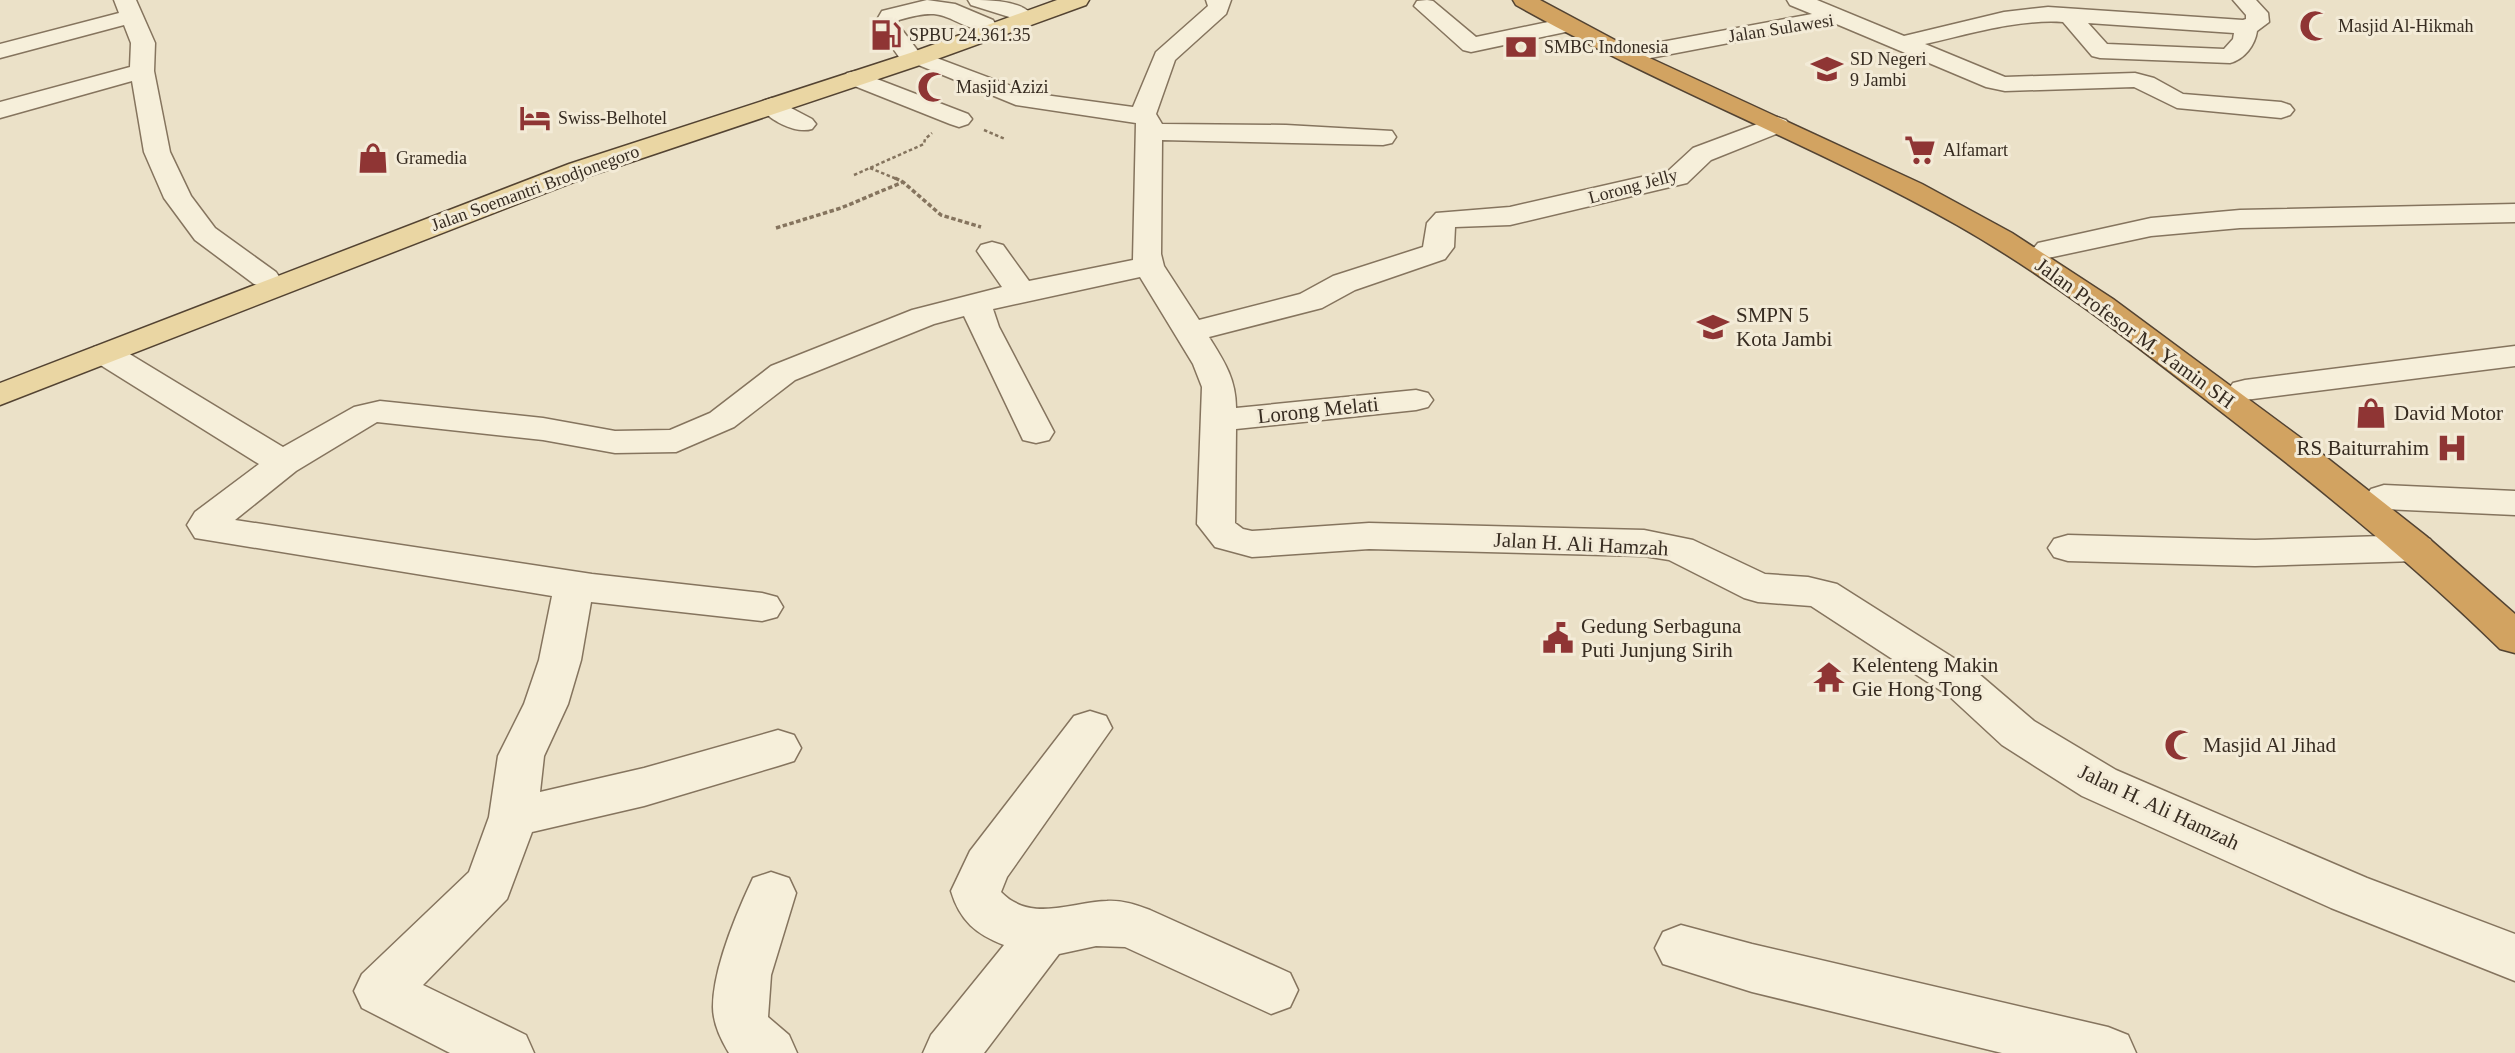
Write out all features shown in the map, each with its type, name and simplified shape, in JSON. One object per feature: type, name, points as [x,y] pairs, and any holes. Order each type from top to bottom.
[{"type":"highway","name":"Jalan Profesor M. Yamin SH","points":[[1524,0],[1628,57],[2048,249],[2133,306],[2245,390],[2385,497],[2515,605]]},
{"type":"highway","name":"Jalan Profesor M. Yamin SH","points":[[1549,0],[1645,52],[1936,187],[1998,228],[2109,310],[2359,500],[2515,638]]},
{"type":"main road","name":"Jalan Soemantri Brodjonegoro","points":[[912,55],[1024,15],[1056,0]]},
{"type":"main road","name":"Jalan Soemantri Brodjonegoro","points":[[0,396],[19,377],[579,170],[856,78],[985,25],[1078,0]]},
{"type":"main road","points":[[100,349],[265,278],[573,164],[912,55]]},
{"type":"street","points":[[979,0],[1024,15]]},
{"type":"street","name":"Jalan H. Ali Hamzah","points":[[1217,0],[1221,1],[1218,9],[1164,57],[1156,74],[1146,124],[1146,254],[1149,266],[1209,364],[1219,387],[1216,524],[1229,540],[1242,544],[1259,544],[1369,537],[1656,544],[1679,548],[1758,589],[1823,594],[1964,685],[2018,733],[2099,783],[2349,893],[2515,958]]},
{"type":"street","points":[[1798,0],[1835,16]]},
{"type":"street","points":[[1902,43],[2014,17],[2068,13],[2246,27],[2258,22],[2257,13],[2244,0]]},
{"type":"street","points":[[985,25],[938,4],[924,4],[890,16],[886,23],[912,55],[1025,100],[1146,124],[1383,137]]},
{"type":"street","points":[[1425,6],[1471,46],[1567,25]]},
{"type":"street","points":[[0,51],[129,8],[143,43],[142,71],[157,152],[178,198],[205,234],[265,278]]},
{"type":"street","points":[[2068,13],[2100,51],[2230,56],[2244,41],[2246,27]]},
{"type":"street","name":"Jalan Sulawesi","points":[[1645,52],[1835,16],[2005,84],[2135,80],[2146,83],[2177,101],[2281,110]]},
{"type":"street","points":[[0,110],[142,71]]},
{"type":"street","points":[[856,78],[959,119]]},
{"type":"street","points":[[772,106],[803,124]]},
{"type":"street","name":"Lorong Jelly","points":[[1190,332],[1311,301],[1344,283],[1434,253],[1439,247],[1442,220],[1510,216],[1677,177],[1702,154],[1777,125]]},
{"type":"street","points":[[2048,249],[2151,227],[2240,219],[2515,213]]},
{"type":"street","points":[[992,251],[1021,292]]},
{"type":"street","points":[[762,607],[574,586],[209,529],[206,525],[283,463],[366,414],[380,411],[543,429],[615,442],[676,441],[722,420],[783,373],[923,317],[1021,292],[1149,266]]},
{"type":"street","points":[[975,303],[983,327],[1035,432]]},
{"type":"street","points":[[100,349],[283,463]]},
{"type":"street","points":[[2245,390],[2515,356]]},
{"type":"street","name":"Lorong Melati","points":[[1219,420],[1416,400]]},
{"type":"street","points":[[2385,497],[2515,503]]},
{"type":"street","points":[[2068,548],[2255,553],[2416,548]]},
{"type":"street","points":[[506,1053],[380,991],[489,884],[513,817],[521,755],[546,704],[560,660],[574,586]]},
{"type":"street","points":[[1090,728],[987,866],[976,891],[982,909],[994,918],[1046,932],[1096,923],[1120,923],[1271,990]]},
{"type":"street","points":[[513,817],[644,787],[778,748]]},
{"type":"street","points":[[769,1053],[747,1033],[741,1019],[742,984],[771,893]]},
{"type":"street","points":[[951,1053],[1046,932]]},
{"type":"street","points":[[1681,948],[1752,968],[2108,1053]]},
{"type":"path","points":[[853,175],[924,144],[928,135],[959,119]]},
{"type":"path","points":[[870,168],[902,182],[941,215],[982,228],[987,233],[992,251]]},
{"type":"path","points":[[776,228],[827,215],[872,198],[902,182]]},
{"type":"place","name":"Masjid Al-Hikmah","points":[[2315,26]]},
{"type":"place","name":"SPBU 24.361.35","points":[[886,35]]},
{"type":"place","name":"SMBC Indonesia","points":[[1521,47]]},
{"type":"place","name":"SD Negeri 9 Jambi","points":[[1827,69]]},
{"type":"place","name":"Masjid Azizi","points":[[933,87]]},
{"type":"place","name":"Swiss-Belhotel","points":[[535,118]]},
{"type":"place","name":"Alfamart","points":[[1920,150]]},
{"type":"place","name":"Gramedia","points":[[373,158]]},
{"type":"place","name":"SMPN 5 Kota Jambi","points":[[1713,327]]},
{"type":"place","name":"David Motor","points":[[2371,413]]},
{"type":"place","name":"RS Baiturrahim","points":[[2452,448]]},
{"type":"place","name":"Gedung Serbaguna Puti Junjung Sirih","points":[[1558,638]]},
{"type":"place","name":"Kelenteng Makin Gie Hong Tong","points":[[1829,677]]},
{"type":"place","name":"Masjid Al Jihad","points":[[2180,745]]}]
